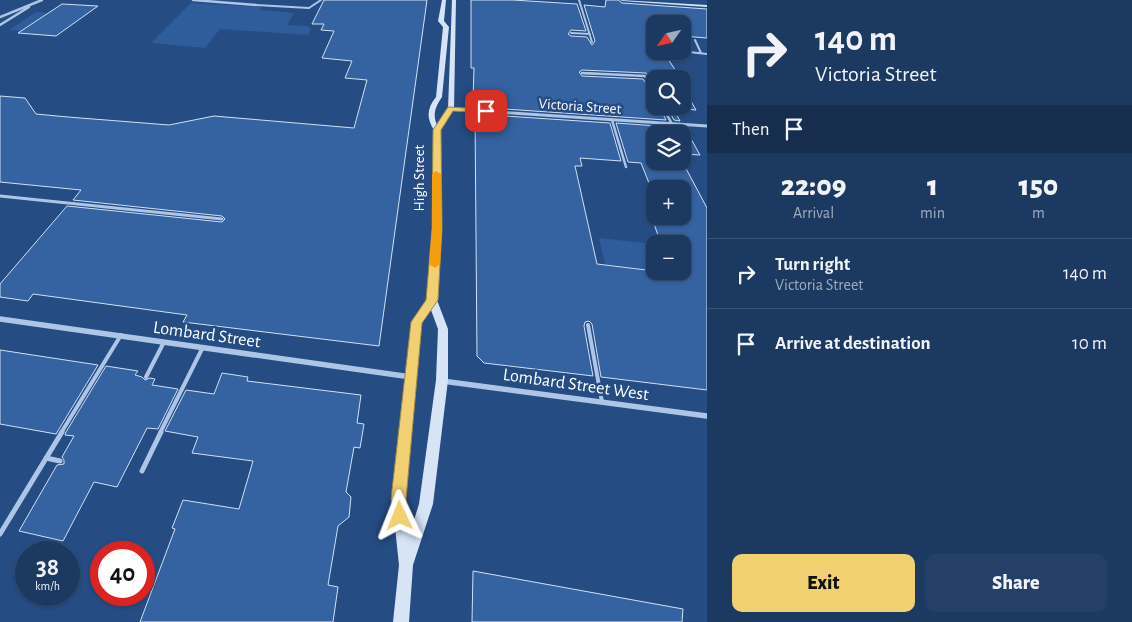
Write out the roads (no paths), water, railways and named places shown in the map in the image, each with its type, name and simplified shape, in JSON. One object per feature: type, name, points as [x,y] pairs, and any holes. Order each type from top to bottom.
[{"type":"street","points":[[0,17],[42,0]]},
{"type":"street","points":[[193,0],[256,5]]},
{"type":"street","points":[[437,130],[432,122],[432,106],[439,97],[446,27],[441,22],[444,0]]},
{"type":"street","name":"High Street","points":[[406,565],[426,504],[442,380],[443,329],[432,300],[437,229],[437,130],[450,109],[454,0]]},
{"type":"street","points":[[622,0],[707,7]]},
{"type":"street","points":[[0,25],[34,3]]},
{"type":"street","name":"Victoria Street","points":[[450,109],[707,126]]},
{"type":"street","name":"High Street","points":[[401,622],[406,565],[399,499],[410,377],[417,322],[432,300]]},
{"type":"street","name":"Lombard Street","points":[[0,319],[410,377]]},
{"type":"street","name":"Lombard Street West","points":[[442,380],[707,416]]},
{"type":"lane","points":[[256,5],[309,8],[321,0]]},
{"type":"lane","points":[[579,0],[592,42]]},
{"type":"lane","points":[[674,0],[679,4]]},
{"type":"lane","points":[[571,33],[590,34]]},
{"type":"lane","points":[[695,40],[701,53]]},
{"type":"lane","points":[[691,52],[707,54]]},
{"type":"lane","points":[[582,73],[645,76],[646,78]]},
{"type":"lane","points":[[667,115],[672,124]]},
{"type":"lane","points":[[612,120],[626,167]]},
{"type":"lane","points":[[0,196],[222,219]]},
{"type":"lane","points":[[588,325],[602,402]]},
{"type":"lane","points":[[0,534],[121,335]]},
{"type":"lane","points":[[146,377],[164,342]]},
{"type":"lane","points":[[142,471],[202,347]]},
{"type":"lane","points":[[46,458],[60,461]]}]
